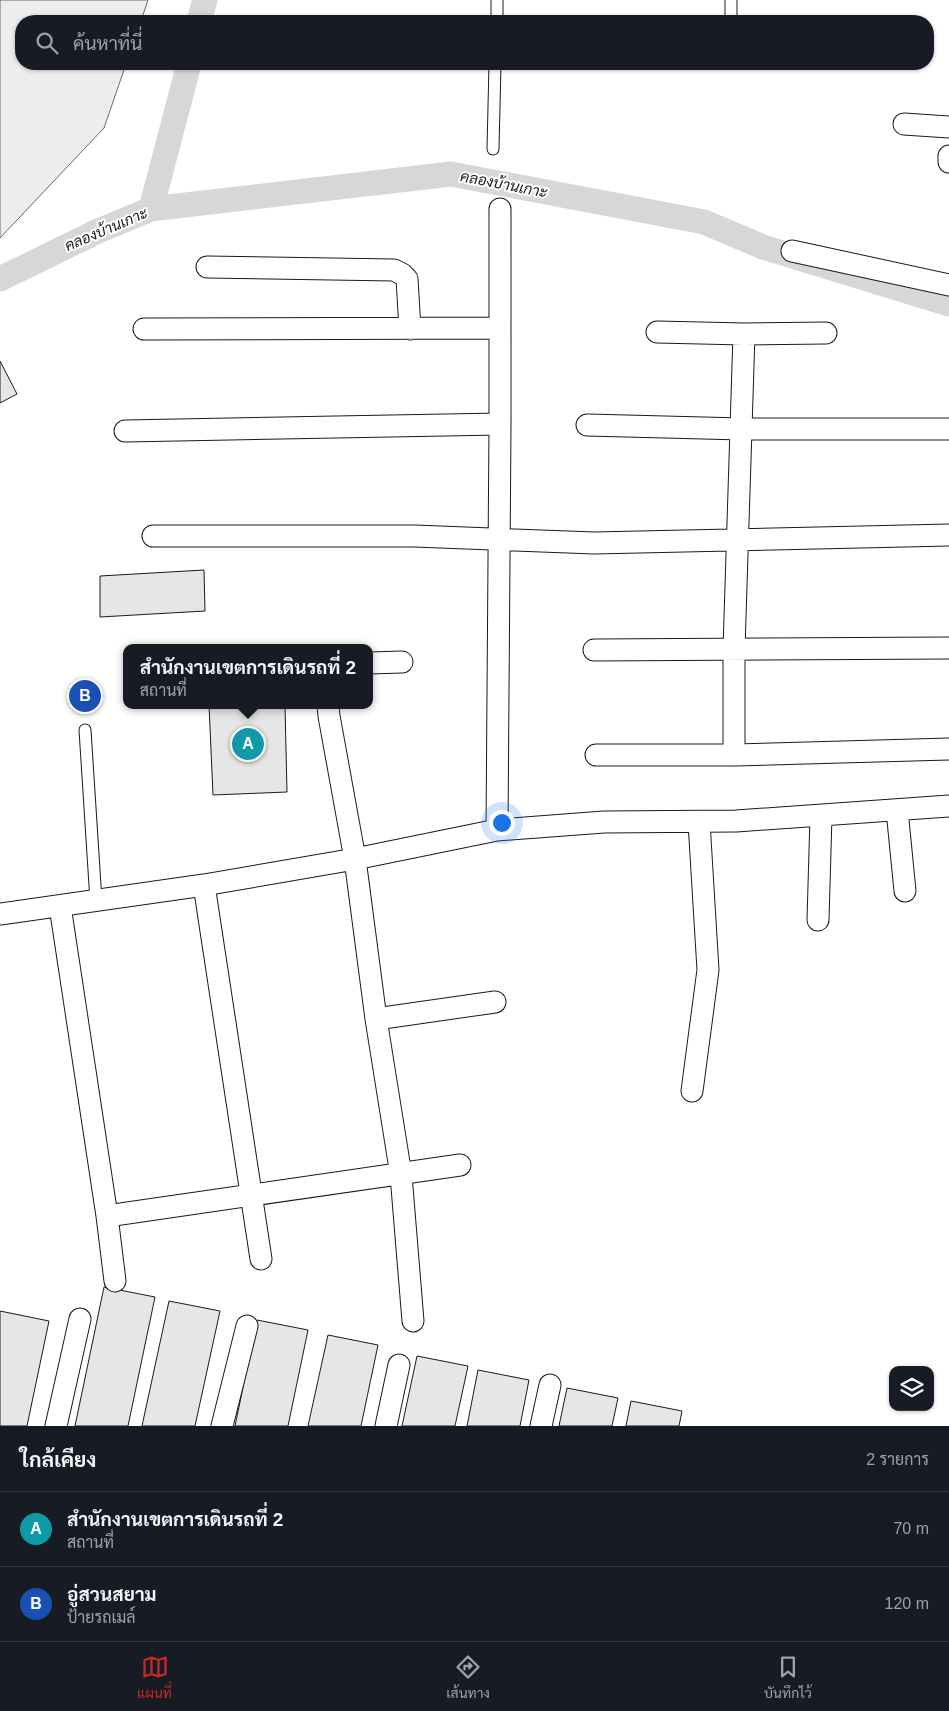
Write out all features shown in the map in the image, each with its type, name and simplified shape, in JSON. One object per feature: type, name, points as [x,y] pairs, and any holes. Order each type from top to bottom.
[{"type":"street","points":[[904,124],[949,127]]},
{"type":"street","points":[[949,156],[949,162]]},
{"type":"street","points":[[497,830],[500,209]]},
{"type":"street","points":[[792,251],[949,285]]},
{"type":"street","points":[[207,266],[394,270],[407,278],[410,329]]},
{"type":"street","points":[[144,328],[500,328]]},
{"type":"street","points":[[657,332],[826,333]]},
{"type":"street","points":[[734,755],[734,649],[744,334]]},
{"type":"street","points":[[125,431],[500,424]]},
{"type":"street","points":[[587,425],[742,429],[949,429]]},
{"type":"street","points":[[153,536],[415,536],[594,543],[949,535]]},
{"type":"street","points":[[594,650],[949,648]]},
{"type":"street","points":[[373,663],[402,662]]},
{"type":"street","points":[[328,709],[355,859],[376,1019],[402,1175],[413,1321]]},
{"type":"street","points":[[596,755],[734,755],[949,749]]},
{"type":"street","points":[[0,914],[204,885],[355,859],[497,830],[604,822],[699,822],[821,816],[949,806]]},
{"type":"street","points":[[897,810],[905,891]]},
{"type":"street","points":[[818,920],[821,816]]},
{"type":"street","points":[[692,1091],[708,970],[699,822]]},
{"type":"street","points":[[204,885],[261,1259]]},
{"type":"street","points":[[60,906],[107,1216],[115,1281]]},
{"type":"street","points":[[376,1019],[495,1002]]},
{"type":"street","points":[[107,1216],[402,1175],[460,1165]]},
{"type":"street","points":[[56,1426],[80,1319]]},
{"type":"street","points":[[222,1426],[247,1326]]},
{"type":"street","points":[[386,1426],[399,1365]]},
{"type":"street","points":[[542,1426],[550,1385]]},
{"type":"lane","points":[[496,15],[497,0]]},
{"type":"lane","points":[[731,0],[731,15]]},
{"type":"lane","points":[[493,150],[495,70]]},
{"type":"lane","points":[[85,730],[96,901]]},
{"type":"shaded area","points":[[0,0],[148,0],[143,15],[15,15],[15,70],[124,70],[104,128],[0,238]]},
{"type":"building","points":[[0,361],[17,394],[0,403]]},
{"type":"building","points":[[204,570],[205,611],[100,617],[100,576]]},
{"type":"building","points":[[209,709],[285,709],[287,792],[213,795]]},
{"type":"building","points":[[104,1287],[155,1297],[128,1426],[75,1426]]},
{"type":"building","points":[[169,1301],[220,1311],[195,1426],[142,1426]]},
{"type":"building","points":[[0,1311],[49,1321],[27,1426],[0,1426]]},
{"type":"building","points":[[257,1320],[308,1330],[288,1426],[235,1426]]},
{"type":"building","points":[[328,1335],[378,1345],[361,1426],[308,1426]]},
{"type":"building","points":[[417,1356],[468,1366],[455,1426],[402,1426]]},
{"type":"building","points":[[478,1370],[529,1380],[520,1426],[467,1426]]},
{"type":"building","points":[[567,1388],[618,1398],[612,1426],[559,1426]]},
{"type":"building","points":[[631,1401],[682,1411],[679,1426],[626,1426]]},
{"type":"waterway","points":[[201,15],[205,0]]},
{"type":"waterway","points":[[151,209],[187,70]]},
{"type":"waterway","name":"คลองบ้านเกาะ","points":[[0,279],[96,232],[151,209],[451,174],[704,222],[763,247],[949,304]]},
{"type":"place","name":"อู่สวนสยาม","points":[[85,696]]},
{"type":"place","name":"สำนักงานเขตการเดินรถที่ 2","points":[[248,744]]}]
